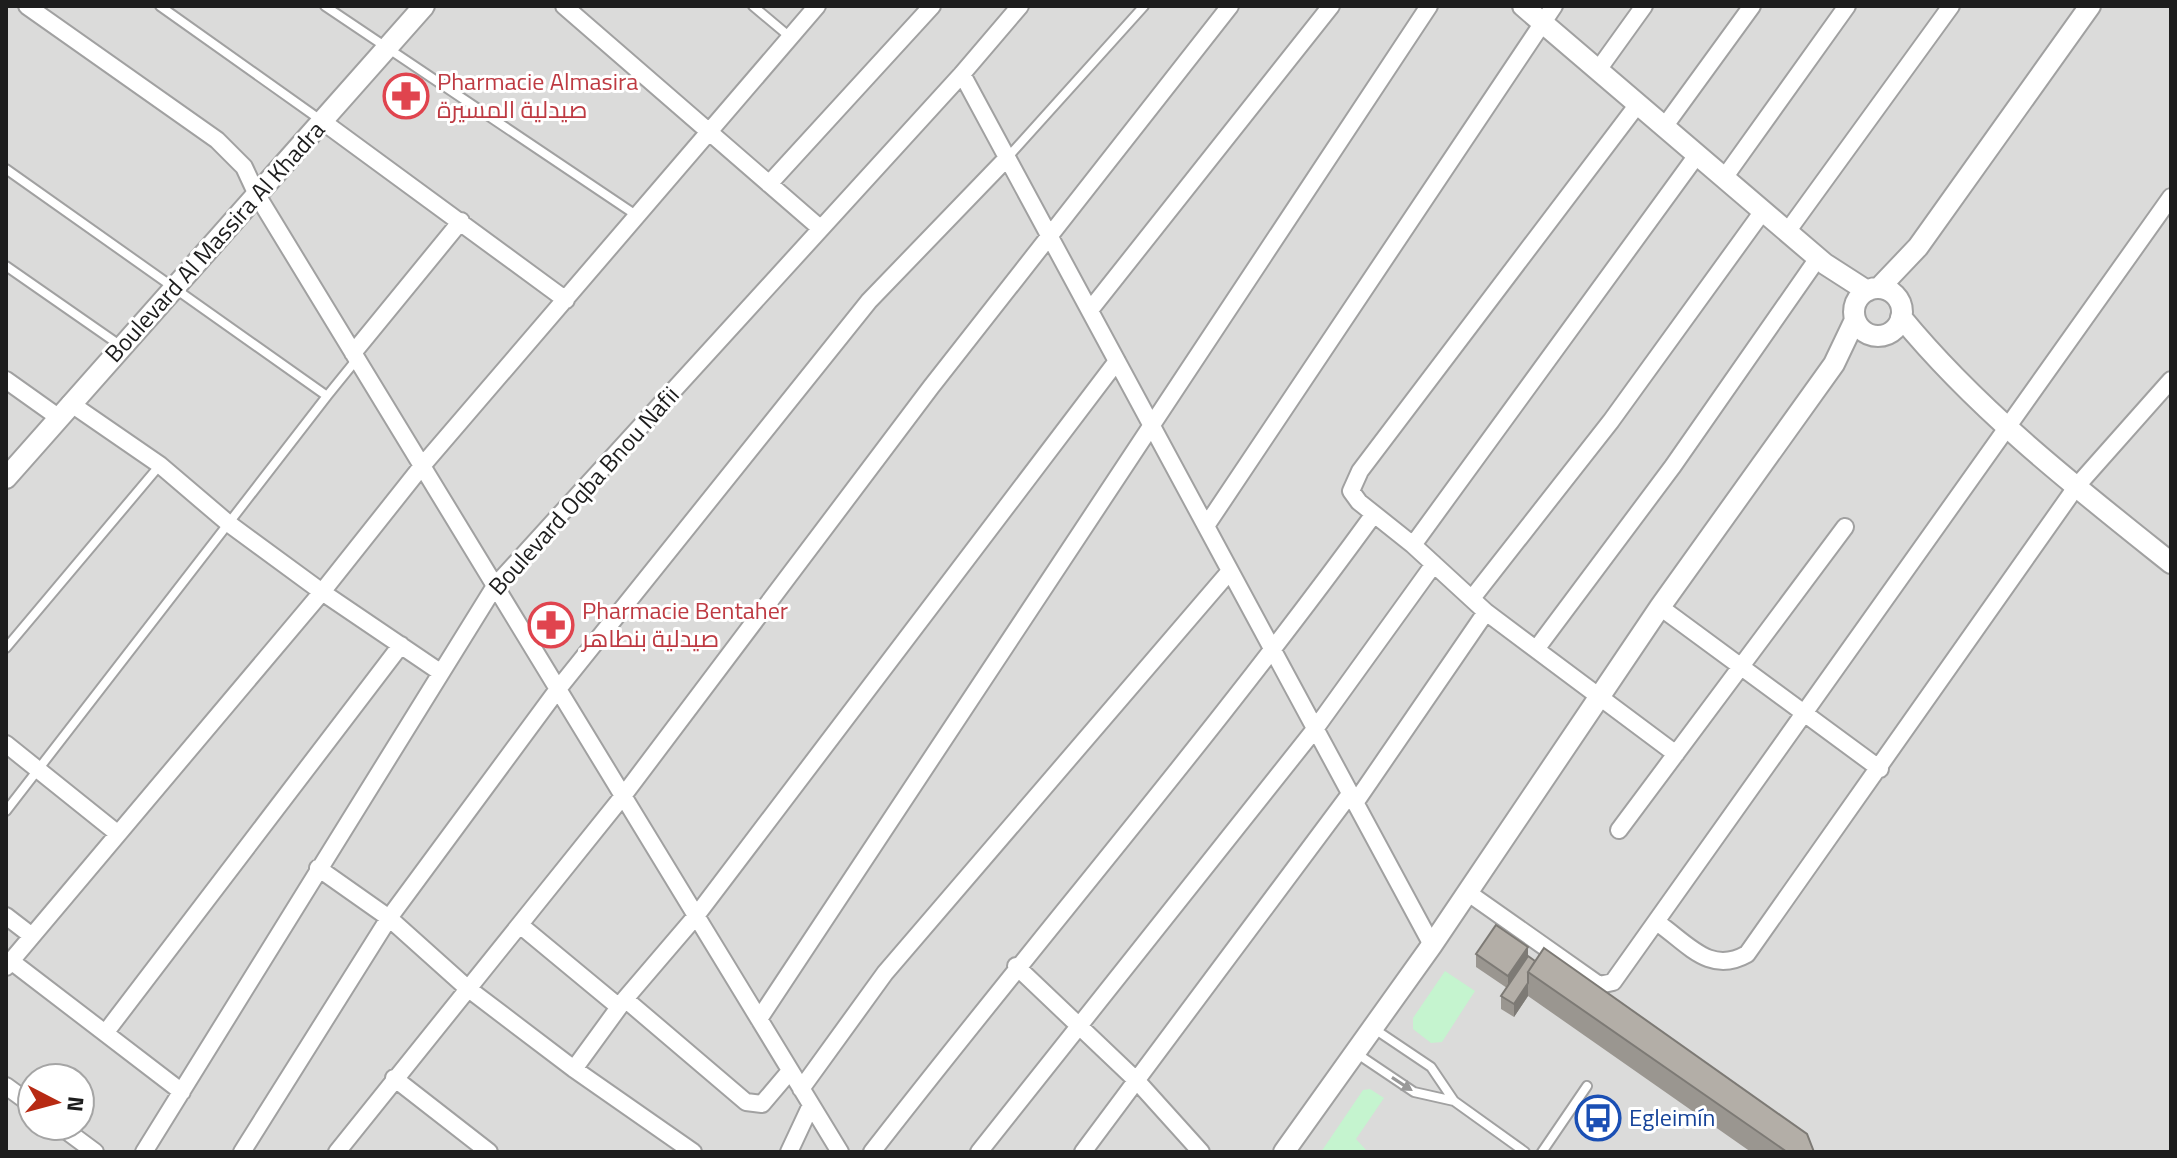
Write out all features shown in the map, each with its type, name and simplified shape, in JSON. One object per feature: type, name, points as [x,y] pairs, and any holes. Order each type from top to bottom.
[{"type":"street","points":[[27,6],[206,131],[244,167],[257,195],[840,1152]]},
{"type":"street","name":"Boulevard Al Massira Al Khadra","points":[[6,478],[424,6]]},
{"type":"street","points":[[564,6],[820,228]]},
{"type":"street","points":[[182,1092],[106,1032],[9,964],[322,592],[422,466],[566,300],[707,130],[817,6]]},
{"type":"street","points":[[769,184],[932,6]]},
{"type":"street","name":"Boulevard Oqba Bnou Nafii","points":[[144,1152],[495,586],[962,74],[1020,6]]},
{"type":"street","points":[[337,1152],[466,987],[623,796],[839,506],[1230,6]]},
{"type":"street","points":[[1090,310],[1331,6]]},
{"type":"street","points":[[759,1019],[1429,6]]},
{"type":"street","points":[[1523,6],[1548,15],[1598,70],[1822,261],[1873,289],[1890,291],[1931,354],[2076,487],[2171,563]]},
{"type":"street","points":[[1598,70],[1644,6]]},
{"type":"street","points":[[1664,127],[1752,6]]},
{"type":"street","points":[[1724,178],[1847,6]]},
{"type":"street","points":[[1787,232],[1951,6]]},
{"type":"street","points":[[1284,1152],[1432,945],[1660,607],[1834,364],[1855,314],[1873,289],[1918,247],[2090,6]]},
{"type":"street","points":[[1206,526],[1548,15]]},
{"type":"street","points":[[962,74],[1432,945]]},
{"type":"street","points":[[1638,104],[1360,471],[1351,491],[1473,597],[1486,612],[1600,694],[1676,754]]},
{"type":"street","points":[[322,121],[566,300]]},
{"type":"street","points":[[1413,545],[1697,155]]},
{"type":"street","points":[[242,1152],[389,918],[558,689],[869,301],[1007,158]]},
{"type":"street","points":[[1467,892],[1599,985],[1613,982],[1806,715],[2171,197]]},
{"type":"street","points":[[1473,597],[1611,421],[1763,211]]},
{"type":"street","points":[[355,356],[461,221]]},
{"type":"street","points":[[1834,364],[1879,335],[1900,308],[1918,247]]},
{"type":"street","points":[[1822,261],[1855,314],[1879,335],[1931,354]]},
{"type":"street","points":[[1537,648],[1822,261]]},
{"type":"street","points":[[574,1069],[622,1003],[696,916],[1117,361]]},
{"type":"street","points":[[6,380],[160,465],[228,523],[322,592],[440,672]]},
{"type":"street","points":[[1658,923],[1715,963],[1732,962],[1747,954],[2076,487],[2171,380]]},
{"type":"street","points":[[872,1152],[1016,966],[1274,652],[1374,514]]},
{"type":"street","points":[[1619,830],[1743,668],[1845,527]]},
{"type":"street","points":[[979,1152],[1315,729],[1434,564]]},
{"type":"street","points":[[801,1089],[885,973],[1230,571]]},
{"type":"street","points":[[1660,607],[1880,769]]},
{"type":"street","points":[[1083,1152],[1353,799],[1486,612]]},
{"type":"street","points":[[106,1032],[401,645]]},
{"type":"street","points":[[6,744],[117,833]]},
{"type":"street","points":[[318,868],[389,918],[466,987],[574,1069],[693,1152]]},
{"type":"street","points":[[6,916],[32,936]]},
{"type":"street","points":[[520,925],[746,1102],[762,1104],[790,1071]]},
{"type":"street","points":[[1016,966],[1137,1081],[1201,1152]]},
{"type":"street","points":[[394,1078],[489,1152]]},
{"type":"street","points":[[789,1152],[811,1105]]},
{"type":"lane","points":[[160,6],[322,121]]},
{"type":"lane","points":[[325,6],[389,46],[636,215]]},
{"type":"lane","points":[[753,6],[790,38]]},
{"type":"lane","points":[[1007,158],[1144,6]]},
{"type":"lane","points":[[6,169],[176,286],[327,396]]},
{"type":"lane","points":[[6,266],[122,347]]},
{"type":"lane","points":[[6,811],[355,356]]},
{"type":"lane","points":[[6,648],[160,465]]},
{"type":"lane","points":[[1373,1028],[1431,1067],[1454,1101],[1525,1152]]},
{"type":"lane","points":[[1355,1053],[1414,1092],[1454,1101]]},
{"type":"lane","points":[[1542,1152],[1587,1086]]},
{"type":"shaded area","points":[[6,6],[2171,6],[2171,1152],[6,1152]]},
{"type":"green space","points":[[1445,971],[1475,991],[1442,1042],[1431,1043],[1413,1029],[1413,1018]]},
{"type":"green space","points":[[1370,1089],[1384,1098],[1356,1139],[1368,1152],[1321,1152],[1363,1090]]},
{"type":"building","points":[[1496,925],[1528,947],[1508,976],[1476,954]]},
{"type":"building","points":[[1544,948],[1807,1134],[1814,1152],[1787,1152],[1528,972]]},
{"type":"building","points":[[1528,956],[1535,961],[1528,972],[1528,983],[1514,1004],[1501,996]]},
{"type":"place","name":"Pharmacie Almasira صيدلية المسيرة","points":[[406,96]]},
{"type":"place","name":"Pharmacie Bentaher صيدلية بنطاهر","points":[[551,625]]},
{"type":"place","name":"Egleimín","points":[[1598,1118]]}]
